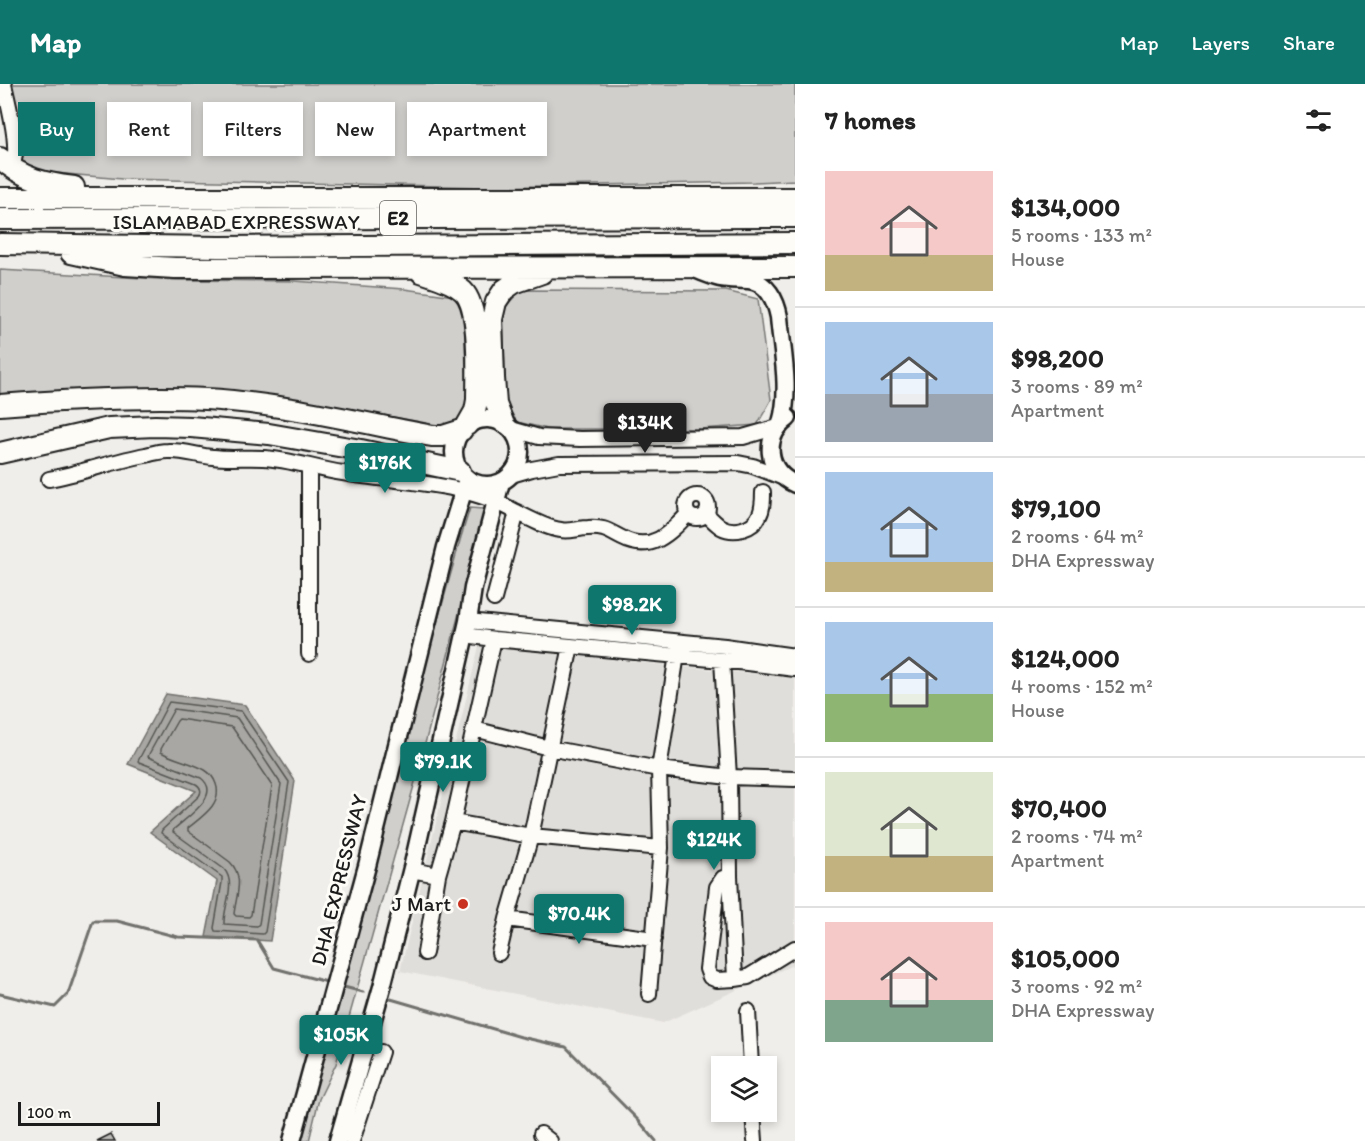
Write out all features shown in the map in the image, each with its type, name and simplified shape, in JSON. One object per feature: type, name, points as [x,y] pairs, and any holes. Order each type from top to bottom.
[{"type":"highway","points":[[6,163],[36,180],[115,197]]},
{"type":"highway","points":[[0,198],[795,198]]},
{"type":"highway","name":"ISLAMABAD EXPRESSWAY","points":[[0,219],[795,217]]},
{"type":"highway","name":"ISLAMABAD EXPRESSWAY","points":[[0,243],[231,247],[795,243]]},
{"type":"highway","points":[[30,244],[125,265],[175,267],[795,267]]},
{"type":"highway","points":[[0,405],[148,398],[207,399],[279,407],[432,436],[443,436],[464,428],[475,411],[477,400],[473,308],[468,297],[453,284],[408,267]]},
{"type":"highway","points":[[507,426],[496,404],[492,319],[496,302],[504,290],[514,283],[562,267]]},
{"type":"highway","points":[[0,453],[109,428],[191,427],[269,434],[361,450],[463,480]]},
{"type":"main road","points":[[688,267],[721,278],[752,280],[760,283],[772,296],[779,317],[786,387],[784,422],[771,440],[771,454],[775,467],[789,481]]},
{"type":"main road","points":[[338,1141],[355,1108],[379,996],[411,870],[467,628],[473,588],[496,501],[506,479],[519,463],[519,441],[507,426],[491,418],[484,418],[464,428],[454,447],[454,459],[463,480],[487,485],[506,479]]},
{"type":"main road","name":"DHA EXPRESSWAY","points":[[292,1141],[346,945],[463,480]]},
{"type":"street","points":[[4,84],[15,141],[15,162],[6,163]]},
{"type":"street","points":[[507,426],[554,438],[743,437],[784,422]]},
{"type":"street","points":[[49,479],[76,474],[125,459],[167,451],[183,451],[210,457],[289,461],[345,474],[432,484],[463,480],[517,512],[560,530],[606,529],[630,542],[638,543],[659,540],[674,529],[688,514]]},
{"type":"street","points":[[506,479],[532,469],[559,465],[738,463],[753,466],[789,481]]},
{"type":"street","points":[[309,467],[309,654]]},
{"type":"street","points":[[706,514],[727,529],[739,530],[751,526],[759,518],[764,492]]},
{"type":"street","points":[[691,497],[702,498],[707,503],[708,510],[701,518],[690,517],[688,514],[686,503],[691,497]]},
{"type":"street","points":[[473,588],[495,596],[517,512]]},
{"type":"street","points":[[467,628],[494,639],[571,646],[677,649],[725,646],[795,656]]},
{"type":"street","points":[[467,628],[677,649],[722,660],[795,669]]},
{"type":"street","points":[[425,953],[438,875],[453,822],[494,639]]},
{"type":"street","points":[[499,953],[531,836],[571,646]]},
{"type":"street","points":[[649,994],[661,848],[659,769],[677,649]]},
{"type":"street","points":[[722,660],[729,777],[730,876],[735,979]]},
{"type":"street","points":[[474,729],[549,748],[659,769],[729,777],[795,779]]},
{"type":"street","points":[[453,822],[531,836],[661,848]]},
{"type":"street","points":[[411,870],[438,875]]},
{"type":"street","points":[[730,876],[723,878],[717,886],[708,969],[710,976],[717,980],[748,977],[795,948]]},
{"type":"street","points":[[507,919],[654,939]]},
{"type":"street","points":[[748,1011],[750,1056]]},
{"type":"street","points":[[352,1141],[355,1108],[381,1052]]},
{"type":"street","points":[[754,1122],[755,1141]]},
{"type":"shaded area","points":[[9,84],[795,84],[795,180],[487,187],[122,179],[23,170],[21,156],[95,156],[95,102],[18,102],[18,139]]},
{"type":"shaded area","points":[[0,270],[177,280],[294,281],[404,289],[454,296],[464,309],[467,403],[462,416],[448,427],[278,396],[163,387],[48,393],[0,399]]},
{"type":"shaded area","points":[[521,290],[726,291],[758,299],[771,400],[757,425],[700,429],[548,429],[517,422],[506,404],[503,309]]},
{"type":"shaded area","points":[[470,508],[483,509],[484,523],[415,782],[336,1064],[319,1099],[309,1141],[298,1141],[415,702]]},
{"type":"shaded area","points":[[479,646],[795,678],[795,964],[663,1023],[400,971]]},
{"type":"water","points":[[166,694],[245,705],[295,781],[270,941],[206,937],[217,881],[150,832],[196,791],[128,764]]},
{"type":"building","points":[[111,1134],[115,1141],[97,1141]]},
{"type":"waterway","points":[[0,994],[55,1007],[68,994],[93,921],[117,921],[178,937],[257,940],[274,968],[327,982]]},
{"type":"waterway","points":[[344,987],[363,992]]},
{"type":"waterway","points":[[384,997],[521,1037],[566,1047],[656,1141]]},
{"type":"place","name":"J Mart","points":[[463,904]]}]
